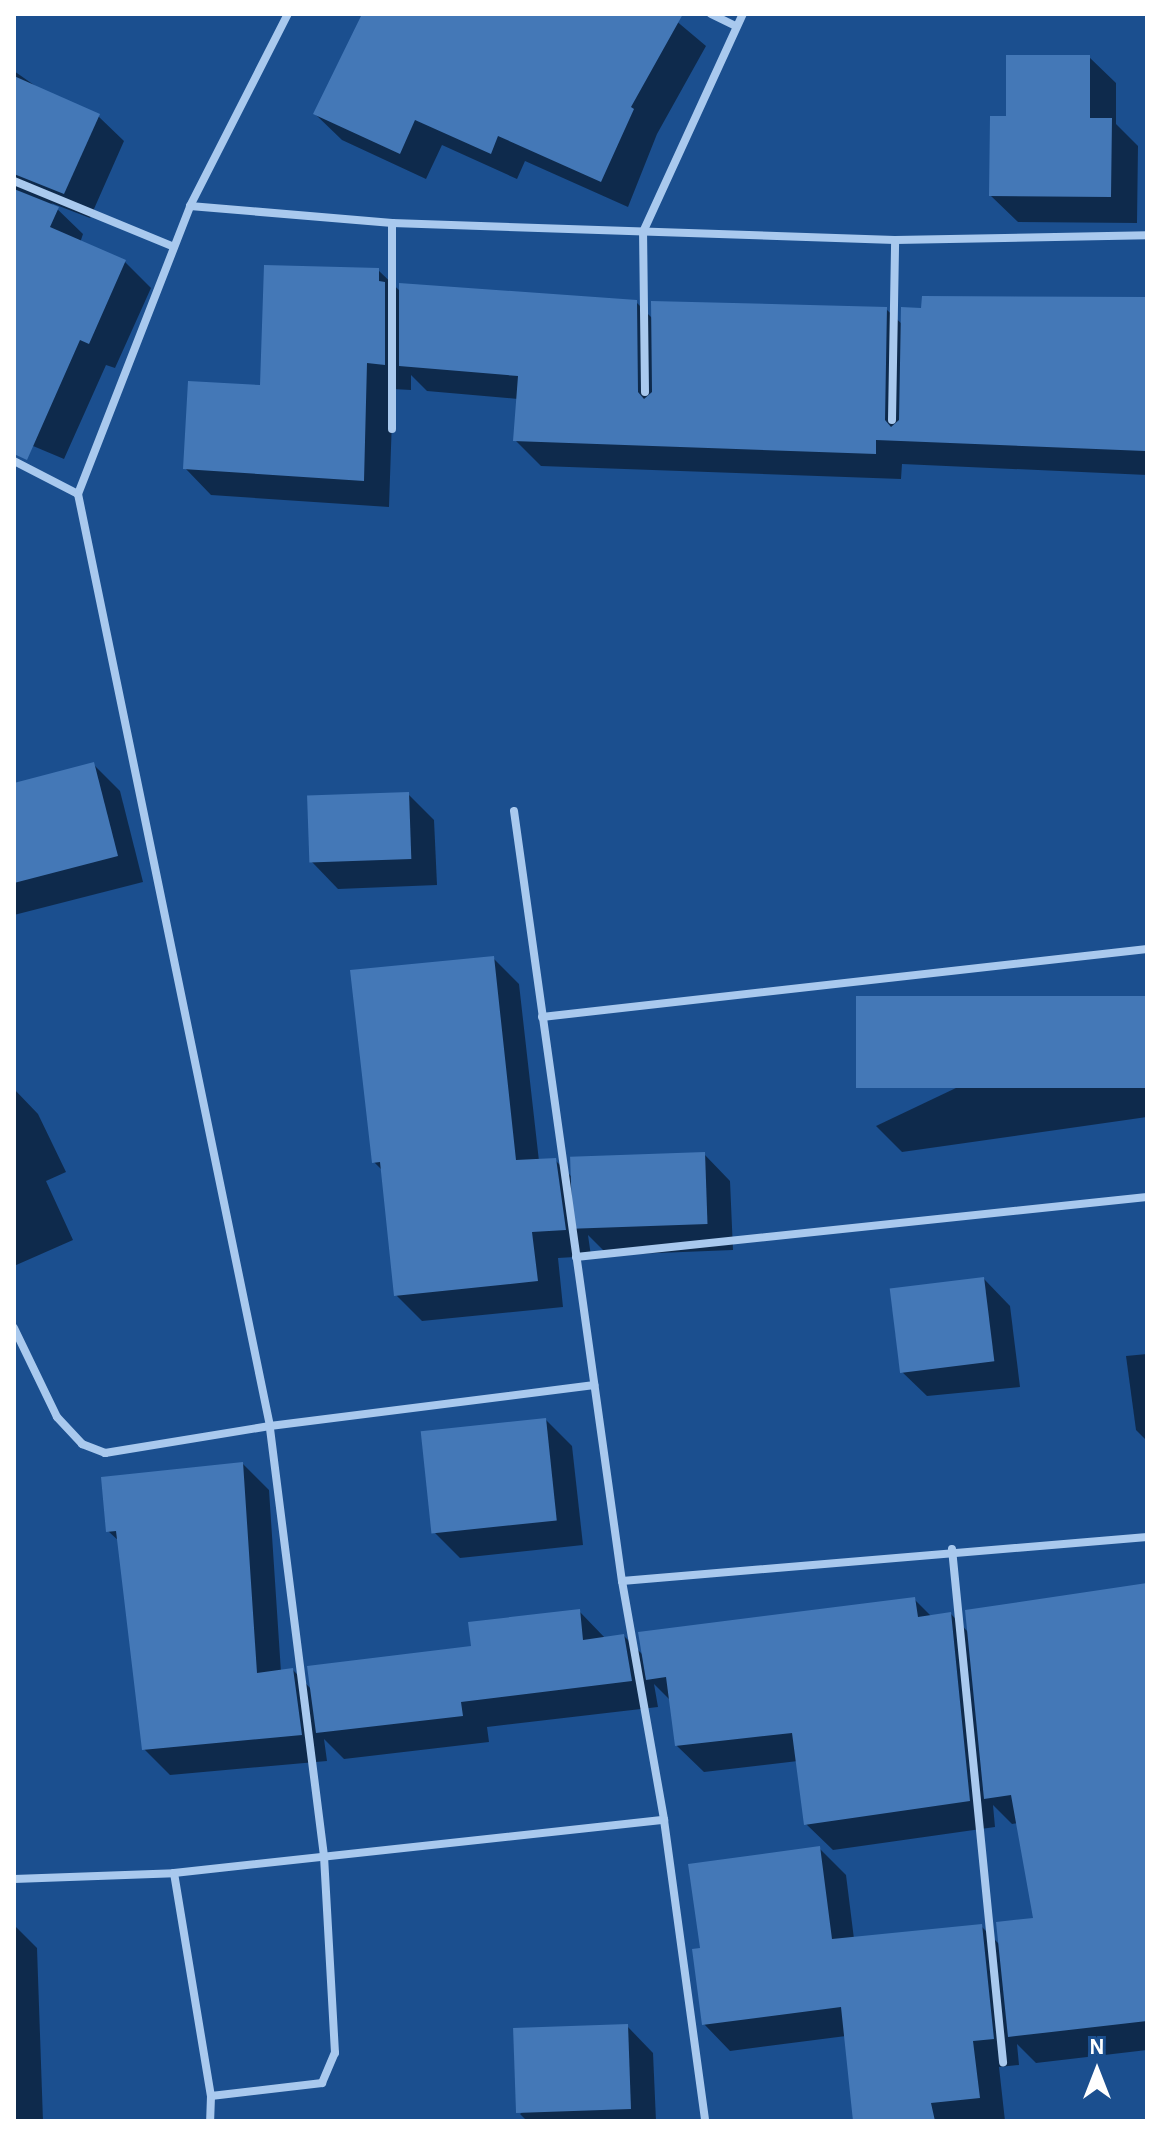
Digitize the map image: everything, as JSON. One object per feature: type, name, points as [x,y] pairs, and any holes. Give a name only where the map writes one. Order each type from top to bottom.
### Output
[{"type":"street","points":[[211,2096],[322,2083],[335,2053],[324,1856],[270,1426],[78,494],[190,206],[288,14]]},
{"type":"street","points":[[711,14],[736,26]]},
{"type":"street","points":[[645,392],[643,232],[743,14]]},
{"type":"street","points":[[14,181],[174,247]]},
{"type":"street","points":[[190,206],[392,223],[895,240],[1147,235]]},
{"type":"street","points":[[392,223],[392,429]]},
{"type":"street","points":[[892,420],[895,240]]},
{"type":"street","points":[[14,461],[78,494]]},
{"type":"street","points":[[514,811],[622,1581],[664,1820],[705,2121]]},
{"type":"street","points":[[542,1017],[1147,949]]},
{"type":"street","points":[[576,1257],[1147,1197]]},
{"type":"street","points":[[14,1328],[57,1417],[82,1444],[105,1453],[270,1426],[594,1385]]},
{"type":"street","points":[[622,1581],[952,1549],[1147,1537]]},
{"type":"street","points":[[952,1549],[1003,2062]]},
{"type":"street","points":[[14,1879],[174,1873],[664,1820]]},
{"type":"street","points":[[174,1873],[211,2096],[210,2121]]},
{"type":"building","points":[[362,14],[683,14],[631,107],[634,109],[601,182],[498,136],[491,154],[415,120],[400,154],[313,114]]},
{"type":"building","points":[[1006,55],[1090,55],[1090,118],[1112,118],[1111,197],[989,196],[990,116],[1006,116]]},
{"type":"building","points":[[14,76],[100,114],[64,194],[14,174]]},
{"type":"building","points":[[14,189],[59,207],[50,227],[126,260],[89,344],[80,340],[27,460],[14,454]]},
{"type":"building","points":[[264,265],[379,268],[379,281],[385,282],[385,365],[367,363],[364,481],[183,469],[188,381],[260,385]]},
{"type":"building","points":[[399,283],[637,300],[638,392],[644,399],[652,392],[651,301],[887,307],[885,420],[891,427],[899,420],[901,307],[921,308],[922,296],[1147,297],[1145,451],[876,440],[876,454],[513,441],[518,376],[399,366]]},
{"type":"building","points":[[94,762],[118,856],[14,883],[14,783]]},
{"type":"building","points":[[409,792],[411,859],[309,863],[307,796]]},
{"type":"building","points":[[494,956],[516,1160],[556,1158],[566,1230],[532,1232],[538,1281],[394,1296],[380,1162],[372,1163],[350,970]]},
{"type":"building","points":[[856,996],[1147,996],[1147,1088],[856,1088]]},
{"type":"building","points":[[705,1152],[708,1224],[573,1229],[570,1157]]},
{"type":"building","points":[[984,1277],[994,1361],[900,1373],[890,1289]]},
{"type":"building","points":[[546,1418],[557,1520],[431,1534],[421,1431]]},
{"type":"building","points":[[243,1462],[257,1673],[293,1668],[302,1735],[142,1750],[116,1531],[106,1532],[101,1477]]},
{"type":"building","points":[[1147,1583],[1147,2021],[1008,2037],[996,1922],[1033,1918],[1011,1795],[984,1799],[965,1610]]},
{"type":"building","points":[[915,1597],[918,1617],[951,1612],[970,1801],[804,1825],[792,1733],[675,1746],[666,1677],[646,1680],[638,1632]]},
{"type":"building","points":[[580,1609],[583,1640],[624,1634],[632,1681],[461,1702],[463,1716],[316,1733],[307,1666],[471,1646],[468,1622]]},
{"type":"building","points":[[820,1846],[832,1939],[982,1924],[994,2039],[973,2041],[980,2098],[931,2103],[935,2121],[853,2121],[841,2007],[702,2025],[692,1949],[700,1948],[688,1864]]},
{"type":"building","points":[[628,2024],[631,2109],[516,2113],[513,2028]]}]
